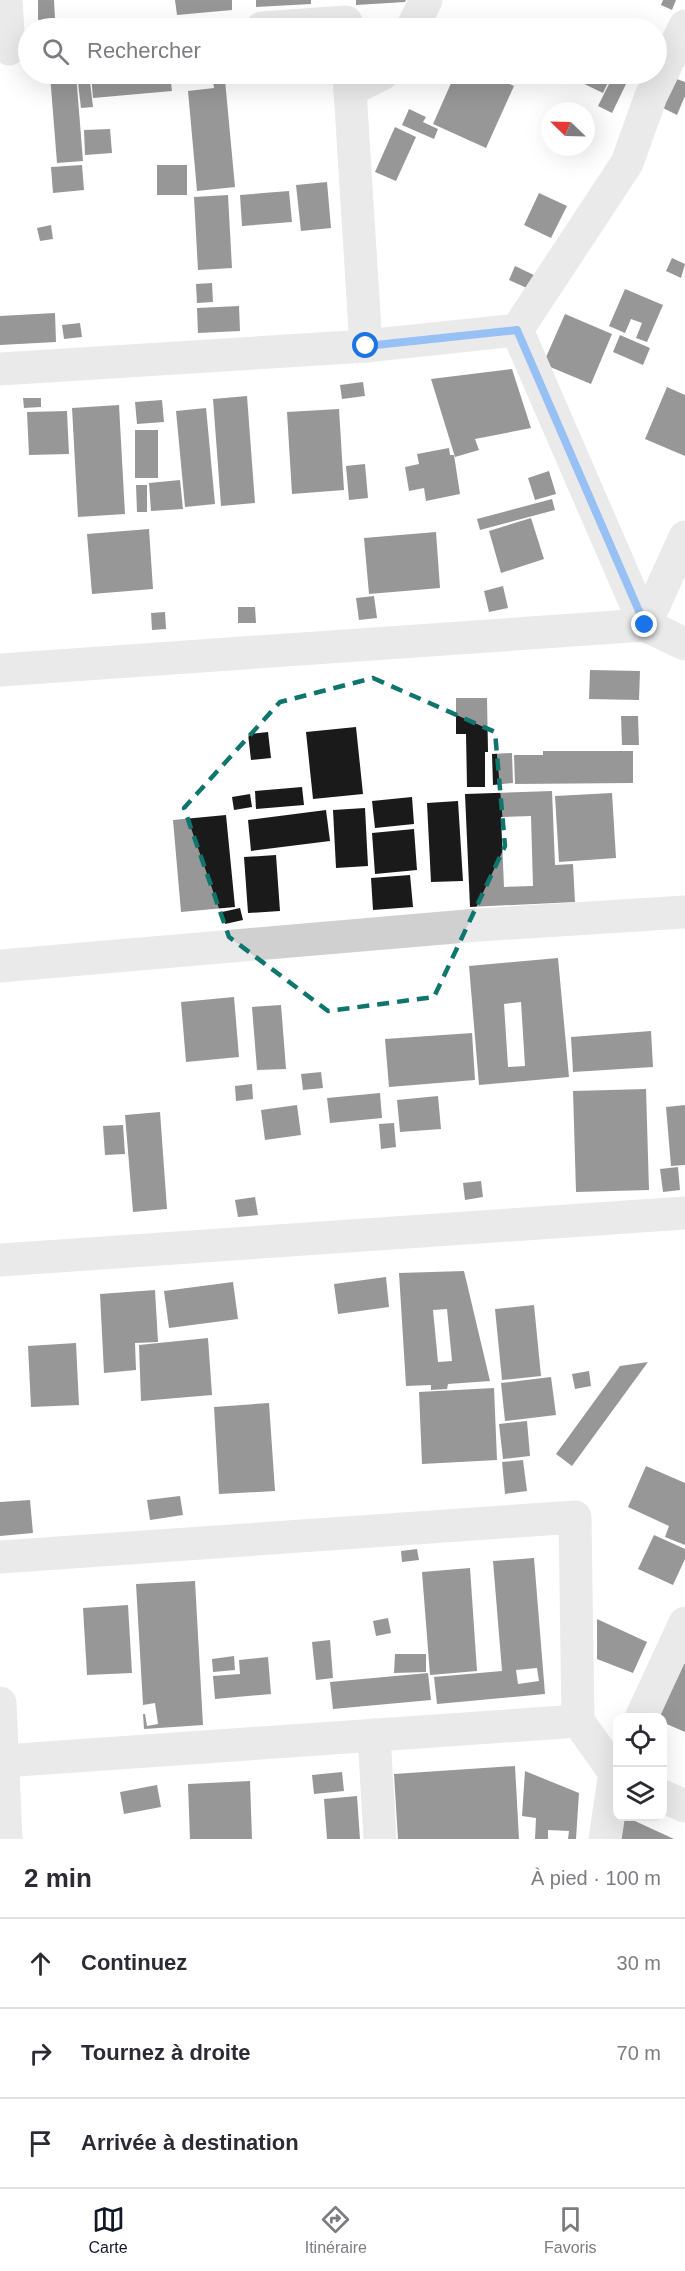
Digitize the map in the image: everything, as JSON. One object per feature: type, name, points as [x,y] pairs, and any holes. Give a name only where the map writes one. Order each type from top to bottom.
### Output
[{"type":"street","points":[[6,0],[13,49]]},
{"type":"street","points":[[417,18],[426,0]]},
{"type":"street","points":[[667,63],[685,26]]},
{"type":"street","points":[[349,84],[366,346]]},
{"type":"street","points":[[517,330],[627,163],[657,84]]},
{"type":"street","points":[[0,369],[366,346],[517,330]]},
{"type":"street","points":[[517,330],[645,625]]},
{"type":"street","points":[[645,625],[685,537]]},
{"type":"street","points":[[0,670],[645,625],[685,644]]},
{"type":"street","points":[[0,966],[467,926],[685,912]]},
{"type":"street","points":[[0,1260],[685,1213]]},
{"type":"street","points":[[0,1557],[575,1517],[578,1721],[614,1767]]},
{"type":"street","points":[[643,1713],[685,1623]]},
{"type":"street","points":[[0,1703],[6,1839]]},
{"type":"street","points":[[3,1761],[578,1721]]},
{"type":"street","points":[[374,1735],[380,1839]]},
{"type":"street","points":[[605,1839],[613,1794]]},
{"type":"street","points":[[667,1798],[685,1806]]},
{"type":"highlighted area","points":[[373,678],[495,732],[505,846],[434,997],[328,1011],[229,937],[184,808],[280,702]]},
{"type":"building","points":[[38,0],[54,0],[55,18],[38,18]]},
{"type":"building","points":[[175,0],[232,0],[232,10],[177,15]]},
{"type":"building","points":[[256,0],[311,0],[311,4],[256,7]]},
{"type":"building","points":[[356,0],[406,0],[405,2],[356,5]]},
{"type":"building","points":[[663,0],[676,0],[672,10],[661,5]]},
{"type":"building","points":[[674,78],[685,82],[685,96],[677,115],[661,107]]},
{"type":"building","points":[[51,84],[77,84],[83,161],[57,163]]},
{"type":"building","points":[[78,84],[90,84],[93,107],[81,108]]},
{"type":"building","points":[[92,84],[171,84],[172,91],[93,98]]},
{"type":"building","points":[[213,84],[225,84],[235,187],[197,191],[188,91],[214,88]]},
{"type":"building","points":[[451,84],[510,84],[514,86],[486,148],[433,124]]},
{"type":"building","points":[[584,84],[607,84],[603,93]]},
{"type":"building","points":[[609,84],[626,84],[612,113],[598,106]]},
{"type":"building","points":[[409,109],[426,117],[423,122],[438,129],[434,139],[402,125]]},
{"type":"building","points":[[395,127],[416,137],[396,181],[375,172]]},
{"type":"building","points":[[110,129],[112,153],[85,155],[84,130]]},
{"type":"building","points":[[82,165],[84,190],[53,193],[51,167]]},
{"type":"building","points":[[157,165],[187,165],[187,195],[157,195]]},
{"type":"building","points":[[327,182],[331,228],[301,231],[296,185]]},
{"type":"building","points":[[289,191],[292,222],[242,226],[240,195]]},
{"type":"building","points":[[539,193],[567,206],[551,238],[524,225]]},
{"type":"building","points":[[228,195],[232,268],[198,270],[194,197]]},
{"type":"building","points":[[51,225],[53,239],[40,241],[37,228]]},
{"type":"building","points":[[672,258],[685,264],[681,278],[666,271]]},
{"type":"building","points":[[515,266],[536,276],[529,289],[509,280]]},
{"type":"building","points":[[212,283],[213,302],[197,303],[196,284]]},
{"type":"building","points":[[625,289],[663,305],[647,342],[636,338],[642,323],[631,319],[625,333],[609,326]]},
{"type":"building","points":[[239,306],[240,331],[198,333],[197,308]]},
{"type":"building","points":[[55,313],[56,342],[0,345],[0,316]]},
{"type":"building","points":[[565,314],[612,334],[591,384],[543,364]]},
{"type":"building","points":[[80,323],[82,337],[64,339],[62,325]]},
{"type":"building","points":[[620,335],[650,348],[643,365],[613,352]]},
{"type":"building","points":[[512,369],[531,428],[475,439],[479,450],[455,457],[431,379]]},
{"type":"building","points":[[363,382],[365,396],[342,399],[340,385]]},
{"type":"building","points":[[667,387],[685,395],[685,456],[645,439]]},
{"type":"building","points":[[247,396],[255,503],[221,506],[213,399]]},
{"type":"building","points":[[23,398],[41,398],[41,407],[24,408]]},
{"type":"building","points":[[162,400],[164,422],[137,424],[135,402]]},
{"type":"building","points":[[119,405],[125,514],[78,517],[72,408]]},
{"type":"building","points":[[206,408],[215,504],[185,507],[176,411]]},
{"type":"building","points":[[339,409],[344,490],[292,494],[287,412]]},
{"type":"building","points":[[67,411],[69,454],[29,455],[27,412]]},
{"type":"building","points":[[135,430],[158,430],[158,478],[135,478]]},
{"type":"building","points":[[449,448],[450,455],[454,455],[460,494],[426,501],[424,488],[409,491],[405,467],[419,464],[417,454]]},
{"type":"building","points":[[365,464],[368,498],[349,500],[346,466]]},
{"type":"building","points":[[549,471],[556,494],[535,500],[528,478]]},
{"type":"building","points":[[180,480],[183,509],[151,511],[149,483]]},
{"type":"building","points":[[136,485],[147,485],[147,512],[137,512]]},
{"type":"building","points":[[552,499],[555,510],[480,530],[477,519]]},
{"type":"building","points":[[531,518],[544,559],[501,573],[489,531]]},
{"type":"building","points":[[149,529],[153,589],[92,594],[87,534]]},
{"type":"building","points":[[436,532],[440,588],[369,594],[364,538]]},
{"type":"building","points":[[503,586],[508,608],[489,612],[484,591]]},
{"type":"building","points":[[374,596],[377,618],[359,620],[356,598]]},
{"type":"building","points":[[238,607],[255,607],[256,623],[238,623]]},
{"type":"building","points":[[165,612],[166,629],[152,630],[151,613]]},
{"type":"building","points":[[590,670],[640,671],[639,700],[589,699]]},
{"type":"building","points":[[456,698],[487,698],[488,752],[485,752],[485,787],[467,787],[466,734],[456,734]]},
{"type":"building","points":[[621,716],[638,716],[639,745],[622,745]]},
{"type":"building","points":[[356,727],[363,794],[313,799],[306,732]]},
{"type":"building","points":[[268,732],[271,758],[251,760],[248,734]]},
{"type":"building","points":[[543,751],[633,751],[633,783],[515,784],[514,755],[543,755]]},
{"type":"building","points":[[512,753],[513,783],[493,785],[492,754]]},
{"type":"building","points":[[302,787],[304,805],[256,809],[255,791]]},
{"type":"building","points":[[552,791],[555,865],[573,864],[575,902],[470,907],[465,794]],"holes":[[[531,816],[533,886],[504,887],[501,817]]]},
{"type":"building","points":[[612,793],[616,858],[559,862],[555,796]]},
{"type":"building","points":[[250,794],[252,807],[234,810],[232,797]]},
{"type":"building","points":[[412,797],[414,824],[375,828],[372,801]]},
{"type":"building","points":[[458,801],[463,881],[431,882],[427,803]]},
{"type":"building","points":[[365,808],[368,866],[336,868],[333,810]]},
{"type":"building","points":[[326,810],[330,841],[251,851],[248,820]]},
{"type":"building","points":[[226,815],[235,907],[181,912],[173,820]]},
{"type":"building","points":[[414,829],[417,870],[375,874],[372,833]]},
{"type":"building","points":[[276,855],[280,911],[248,913],[244,857]]},
{"type":"building","points":[[410,875],[413,907],[373,910],[371,878]]},
{"type":"building","points":[[240,908],[243,920],[225,924],[222,912]]},
{"type":"building","points":[[558,958],[569,1077],[479,1085],[469,966]],"holes":[[[521,1002],[525,1066],[508,1067],[504,1004]]]},
{"type":"building","points":[[234,997],[239,1057],[186,1062],[181,1002]]},
{"type":"building","points":[[281,1005],[286,1069],[257,1070],[252,1007]]},
{"type":"building","points":[[651,1031],[653,1067],[573,1072],[571,1037]]},
{"type":"building","points":[[472,1033],[475,1080],[389,1087],[385,1039]]},
{"type":"building","points":[[321,1072],[323,1088],[303,1090],[301,1074]]},
{"type":"building","points":[[252,1084],[253,1099],[236,1101],[235,1086]]},
{"type":"building","points":[[646,1089],[649,1190],[576,1192],[573,1091]]},
{"type":"building","points":[[380,1093],[382,1118],[330,1123],[327,1098]]},
{"type":"building","points":[[438,1096],[441,1129],[400,1132],[397,1100]]},
{"type":"building","points":[[297,1105],[301,1135],[265,1140],[261,1110]]},
{"type":"building","points":[[685,1105],[685,1165],[671,1166],[666,1107]]},
{"type":"building","points":[[160,1112],[167,1209],[133,1212],[125,1115]]},
{"type":"building","points":[[394,1123],[396,1147],[381,1149],[379,1124]]},
{"type":"building","points":[[123,1125],[125,1154],[105,1155],[103,1126]]},
{"type":"building","points":[[678,1167],[680,1190],[663,1192],[660,1169]]},
{"type":"building","points":[[481,1181],[483,1197],[465,1200],[463,1183]]},
{"type":"building","points":[[255,1197],[258,1215],[238,1217],[235,1200]]},
{"type":"building","points":[[464,1271],[490,1381],[448,1384],[447,1389],[431,1390],[431,1385],[406,1386],[399,1273]],"holes":[[[447,1309],[452,1361],[438,1362],[433,1310]]]},
{"type":"building","points":[[386,1277],[389,1307],[338,1314],[334,1284]]},
{"type":"building","points":[[233,1282],[238,1319],[169,1328],[164,1291]]},
{"type":"building","points":[[155,1290],[158,1342],[135,1343],[136,1370],[104,1373],[100,1294]]},
{"type":"building","points":[[534,1305],[541,1376],[502,1380],[495,1309]]},
{"type":"building","points":[[208,1338],[212,1395],[141,1401],[139,1345]]},
{"type":"building","points":[[76,1343],[79,1405],[31,1407],[28,1346]]},
{"type":"building","points":[[648,1362],[572,1466],[556,1454],[620,1366]]},
{"type":"building","points":[[589,1371],[591,1386],[575,1389],[572,1374]]},
{"type":"building","points":[[551,1377],[556,1415],[505,1421],[501,1383]]},
{"type":"building","points":[[494,1388],[497,1460],[422,1464],[419,1392]]},
{"type":"building","points":[[269,1403],[275,1491],[219,1494],[214,1407]]},
{"type":"building","points":[[527,1421],[530,1456],[503,1459],[499,1424]]},
{"type":"building","points":[[523,1460],[527,1491],[505,1494],[502,1462]]},
{"type":"building","points":[[646,1466],[685,1483],[685,1545],[665,1537],[669,1526],[628,1507]]},
{"type":"building","points":[[180,1496],[183,1515],[150,1520],[147,1500]]},
{"type":"building","points":[[30,1500],[33,1533],[0,1536],[0,1502]]},
{"type":"building","points":[[654,1535],[685,1549],[685,1559],[673,1585],[638,1569]]},
{"type":"building","points":[[417,1549],[419,1560],[402,1562],[401,1551]]},
{"type":"building","points":[[534,1558],[545,1694],[437,1704],[434,1677],[502,1671],[493,1561]],"holes":[[[537,1668],[539,1681],[518,1684],[516,1670]]]},
{"type":"building","points":[[470,1568],[477,1671],[430,1675],[422,1572]]},
{"type":"building","points":[[195,1581],[203,1725],[144,1729],[143,1714],[145,1714],[147,1726],[158,1724],[155,1703],[143,1705],[136,1584]]},
{"type":"building","points":[[128,1605],[132,1673],[87,1675],[83,1608]]},
{"type":"building","points":[[388,1618],[391,1633],[376,1636],[373,1621]]},
{"type":"building","points":[[597,1619],[647,1642],[633,1673],[597,1659]]},
{"type":"building","points":[[330,1640],[333,1678],[316,1680],[312,1642]]},
{"type":"building","points":[[395,1654],[426,1654],[426,1672],[394,1673]]},
{"type":"building","points":[[234,1656],[235,1670],[213,1672],[212,1659]]},
{"type":"building","points":[[268,1657],[271,1694],[215,1699],[213,1676],[240,1674],[239,1660]]},
{"type":"building","points":[[683,1663],[685,1664],[685,1732],[667,1724],[667,1713],[661,1713]]},
{"type":"building","points":[[428,1673],[431,1700],[333,1709],[330,1682]]},
{"type":"building","points":[[515,1766],[519,1839],[398,1839],[394,1774]]},
{"type":"building","points":[[525,1771],[579,1793],[576,1839],[568,1839],[569,1831],[548,1830],[548,1839],[535,1839],[536,1818],[522,1816]]},
{"type":"building","points":[[342,1772],[344,1791],[314,1794],[312,1775]]},
{"type":"building","points":[[250,1781],[252,1839],[190,1839],[188,1784]]},
{"type":"building","points":[[157,1785],[161,1807],[124,1814],[120,1792]]},
{"type":"building","points":[[357,1796],[360,1839],[327,1839],[324,1799]]},
{"type":"building","points":[[621,1821],[635,1821],[674,1839],[610,1839]]},
{"type":"route","points":[[366,346],[517,330],[645,625]]}]
